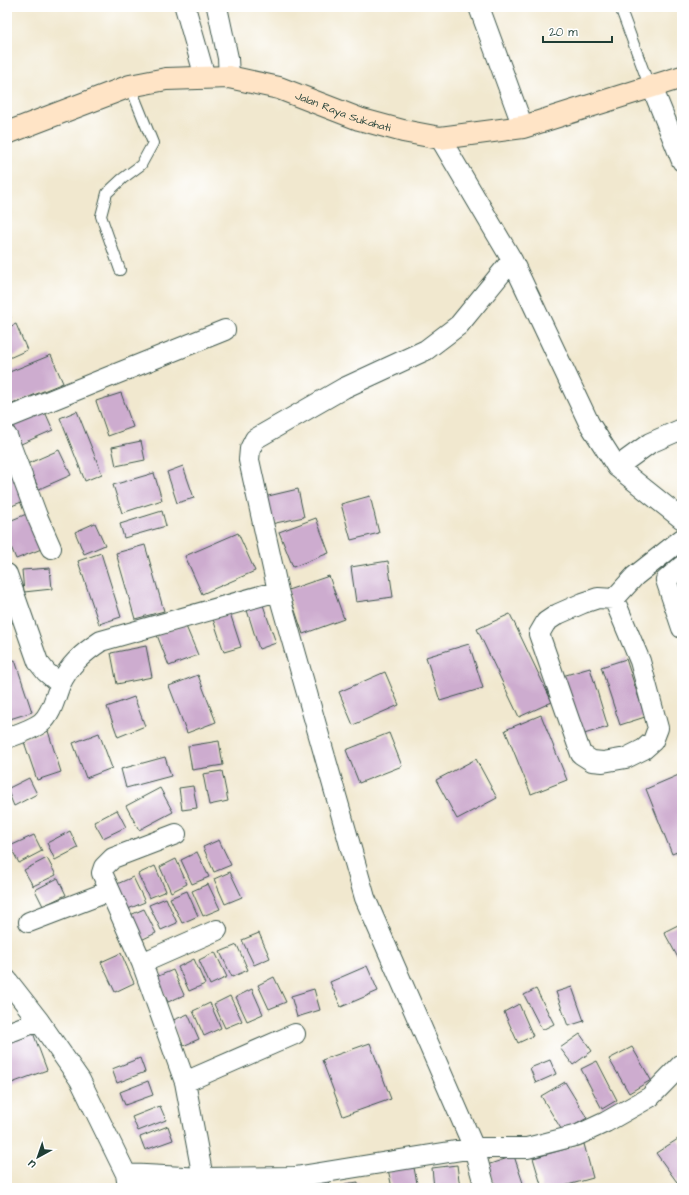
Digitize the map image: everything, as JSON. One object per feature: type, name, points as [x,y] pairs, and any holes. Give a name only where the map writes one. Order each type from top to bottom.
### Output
[{"type":"main road","name":"Jalan Raya Sukahati","points":[[7,133],[130,86],[166,79],[229,77],[279,88],[359,119],[403,131],[440,138],[523,127],[682,77]]},
{"type":"street","points":[[185,7],[205,77]]},
{"type":"street","points":[[217,7],[228,58],[229,77]]},
{"type":"street","points":[[479,7],[523,127]]},
{"type":"street","points":[[651,88],[682,161]]},
{"type":"street","points":[[440,138],[512,260],[589,423],[617,467],[682,519]]},
{"type":"street","points":[[485,1188],[474,1148],[365,898],[278,591],[249,460],[250,449],[255,439],[344,388],[426,350],[459,325],[512,260]]},
{"type":"street","points":[[7,418],[225,330]]},
{"type":"street","points":[[617,467],[650,443],[682,428]]},
{"type":"street","points":[[7,436],[37,516],[51,548]]},
{"type":"street","points":[[614,599],[635,576],[682,538]]},
{"type":"street","points":[[682,566],[666,580],[682,628]]},
{"type":"street","points":[[8,574],[36,658],[46,672],[60,684]]},
{"type":"street","points":[[7,738],[41,723],[50,711],[60,684],[71,665],[84,652],[101,641],[278,591]]},
{"type":"street","points":[[598,598],[614,599],[640,662],[658,728],[653,740],[644,749],[626,758],[603,762],[592,760],[581,754],[540,634],[546,622],[558,614],[598,598]]},
{"type":"street","points":[[176,834],[113,858],[102,871],[142,963],[185,1082],[203,1178]]},
{"type":"street","points":[[29,922],[110,891]]},
{"type":"street","points":[[142,963],[217,930]]},
{"type":"street","points":[[7,980],[39,1021],[80,1080],[127,1181],[294,1176],[474,1148],[527,1148],[578,1135],[606,1122],[650,1096],[682,1064]]},
{"type":"street","points":[[7,1033],[39,1021]]},
{"type":"street","points":[[185,1082],[294,1034]]},
{"type":"lane","points":[[620,7],[651,88]]},
{"type":"lane","points":[[120,270],[101,216],[107,193],[122,179],[141,165],[153,143],[130,86]]},
{"type":"building","points":[[7,310],[11,318],[7,320]]},
{"type":"building","points":[[16,324],[27,350],[7,359],[7,328]]},
{"type":"building","points":[[51,355],[63,383],[12,404],[7,392],[7,373]]},
{"type":"building","points":[[121,393],[133,427],[108,436],[96,401]]},
{"type":"building","points":[[42,405],[53,430],[21,444],[10,419]]},
{"type":"building","points":[[77,411],[102,474],[85,481],[60,418]]},
{"type":"building","points":[[141,441],[145,460],[116,466],[112,447]]},
{"type":"building","points":[[59,450],[71,475],[39,489],[27,464]]},
{"type":"building","points":[[11,465],[26,500],[7,508],[7,467]]},
{"type":"building","points":[[183,466],[194,498],[177,503],[167,472]]},
{"type":"building","points":[[154,473],[162,500],[122,513],[113,485]]},
{"type":"building","points":[[298,489],[304,517],[271,524],[264,497]]},
{"type":"building","points":[[370,496],[379,533],[351,540],[341,504]]},
{"type":"building","points":[[162,511],[166,526],[124,538],[120,524]]},
{"type":"building","points":[[29,513],[44,548],[16,559],[7,537],[7,522]]},
{"type":"building","points":[[316,518],[329,553],[293,567],[279,532]]},
{"type":"building","points":[[95,523],[105,545],[84,554],[75,532]]},
{"type":"building","points":[[238,533],[255,571],[202,594],[185,556]]},
{"type":"building","points":[[145,545],[164,611],[135,619],[116,553]]},
{"type":"building","points":[[101,553],[121,617],[99,624],[78,561]]},
{"type":"building","points":[[388,561],[393,597],[356,602],[351,567]]},
{"type":"building","points":[[50,568],[52,589],[24,592],[22,570]]},
{"type":"building","points":[[329,576],[344,619],[303,634],[288,590]]},
{"type":"building","points":[[7,591],[19,620],[7,625]]},
{"type":"building","points":[[262,602],[276,643],[259,649],[246,607]]},
{"type":"building","points":[[230,613],[241,647],[224,652],[213,619]]},
{"type":"building","points":[[510,614],[552,702],[519,717],[477,629]]},
{"type":"building","points":[[185,624],[198,655],[169,666],[157,635]]},
{"type":"building","points":[[469,644],[483,688],[440,701],[426,657]]},
{"type":"building","points":[[146,646],[152,677],[117,684],[111,653]]},
{"type":"building","points":[[626,659],[645,717],[620,725],[601,667]]},
{"type":"building","points":[[15,660],[32,712],[7,720],[7,662]]},
{"type":"building","points":[[590,668],[608,727],[577,736],[559,677]]},
{"type":"building","points":[[385,672],[399,705],[353,725],[339,692]]},
{"type":"building","points":[[198,675],[216,722],[187,733],[169,686]]},
{"type":"building","points":[[134,697],[145,726],[118,737],[107,707]]},
{"type":"building","points":[[541,715],[567,780],[531,794],[505,730]]},
{"type":"building","points":[[48,731],[61,772],[37,780],[23,739]]},
{"type":"building","points":[[99,733],[112,768],[86,778],[73,743]]},
{"type":"building","points":[[389,733],[402,766],[359,783],[346,750]]},
{"type":"building","points":[[219,741],[223,765],[192,770],[188,746]]},
{"type":"building","points":[[165,757],[171,776],[126,788],[121,769]]},
{"type":"building","points":[[476,759],[497,798],[457,819],[436,780]]},
{"type":"building","points":[[222,771],[228,801],[209,805],[203,774]]},
{"type":"building","points":[[681,774],[682,850],[672,854],[646,789]]},
{"type":"building","points":[[29,778],[37,794],[14,806],[7,789]]},
{"type":"building","points":[[193,786],[197,808],[182,810],[179,788]]},
{"type":"building","points":[[160,788],[173,812],[139,830],[126,806]]},
{"type":"building","points":[[117,810],[126,827],[103,838],[94,822]]},
{"type":"building","points":[[70,831],[78,848],[55,860],[47,843]]},
{"type":"building","points":[[34,835],[42,851],[19,863],[10,846]]},
{"type":"building","points":[[219,840],[231,865],[214,872],[203,847]]},
{"type":"building","points":[[197,852],[209,877],[192,884],[181,860]]},
{"type":"building","points":[[47,858],[56,875],[33,886],[24,870]]},
{"type":"building","points":[[176,859],[187,884],[171,892],[160,867]]},
{"type":"building","points":[[155,866],[166,891],[149,898],[138,874]]},
{"type":"building","points":[[230,872],[242,897],[225,904],[214,879]]},
{"type":"building","points":[[133,877],[145,902],[128,909],[117,884]]},
{"type":"building","points":[[58,878],[66,895],[43,906],[35,890]]},
{"type":"building","points":[[208,884],[220,909],[203,916],[192,891]]},
{"type":"building","points":[[187,891],[198,916],[182,923],[170,898]]},
{"type":"building","points":[[166,898],[177,923],[161,930],[149,905]]},
{"type":"building","points":[[144,909],[156,933],[139,941],[128,916]]},
{"type":"building","points":[[682,923],[682,965],[664,932]]},
{"type":"building","points":[[259,933],[270,958],[254,965],[242,940]]},
{"type":"building","points":[[237,945],[248,970],[232,977],[220,952]]},
{"type":"building","points":[[215,952],[227,977],[210,985],[199,960]]},
{"type":"building","points":[[121,953],[134,983],[115,992],[101,962]]},
{"type":"building","points":[[194,959],[205,984],[189,991],[178,967]]},
{"type":"building","points":[[367,966],[378,991],[341,1007],[330,982]]},
{"type":"building","points":[[173,970],[184,995],[168,1002],[156,977]]},
{"type":"building","points":[[274,977],[286,1002],[269,1009],[258,985]]},
{"type":"building","points":[[572,987],[584,1021],[568,1026],[556,992]]},
{"type":"building","points":[[252,989],[263,1014],[247,1021],[236,997]]},
{"type":"building","points":[[314,989],[320,1010],[297,1017],[291,996]]},
{"type":"building","points":[[536,989],[554,1024],[542,1030],[524,995]]},
{"type":"building","points":[[230,996],[242,1021],[225,1028],[214,1004]]},
{"type":"building","points":[[210,1003],[221,1028],[204,1036],[193,1011]]},
{"type":"building","points":[[519,1004],[533,1036],[518,1043],[504,1012]]},
{"type":"building","points":[[188,1014],[199,1039],[183,1046],[171,1021]]},
{"type":"building","points":[[32,1030],[47,1070],[9,1084],[7,1077],[7,1038]]},
{"type":"building","points":[[580,1034],[592,1051],[573,1065],[560,1048]]},
{"type":"building","points":[[370,1043],[391,1099],[343,1116],[322,1060]]},
{"type":"building","points":[[632,1047],[651,1080],[629,1093],[609,1059]]},
{"type":"building","points":[[140,1058],[145,1072],[117,1083],[112,1069]]},
{"type":"building","points":[[550,1060],[556,1074],[536,1083],[530,1068]]},
{"type":"building","points":[[597,1061],[617,1100],[602,1109],[581,1069]]},
{"type":"building","points":[[148,1081],[153,1095],[125,1105],[120,1092]]},
{"type":"building","points":[[565,1082],[587,1118],[563,1132],[541,1096]]},
{"type":"building","points":[[160,1106],[166,1120],[138,1131],[132,1117]]},
{"type":"building","points":[[168,1126],[173,1140],[145,1150],[140,1137]]},
{"type":"building","points":[[678,1139],[682,1145],[682,1183],[679,1185],[656,1153]]},
{"type":"building","points":[[584,1144],[593,1178],[557,1188],[542,1188],[533,1158]]},
{"type":"building","points":[[514,1156],[524,1186],[518,1188],[495,1188],[487,1165]]},
{"type":"building","points":[[413,1163],[418,1188],[392,1188],[388,1169]]},
{"type":"building","points":[[457,1165],[460,1188],[434,1188],[432,1168]]},
{"type":"building","points":[[328,1175],[329,1188],[315,1188],[314,1176]]},
{"type":"building","points":[[159,1181],[160,1188],[134,1188],[134,1186]]},
{"type":"building","points":[[298,1182],[298,1188],[276,1188],[276,1184]]},
{"type":"building","points":[[358,1182],[358,1188],[345,1188],[345,1184]]}]
